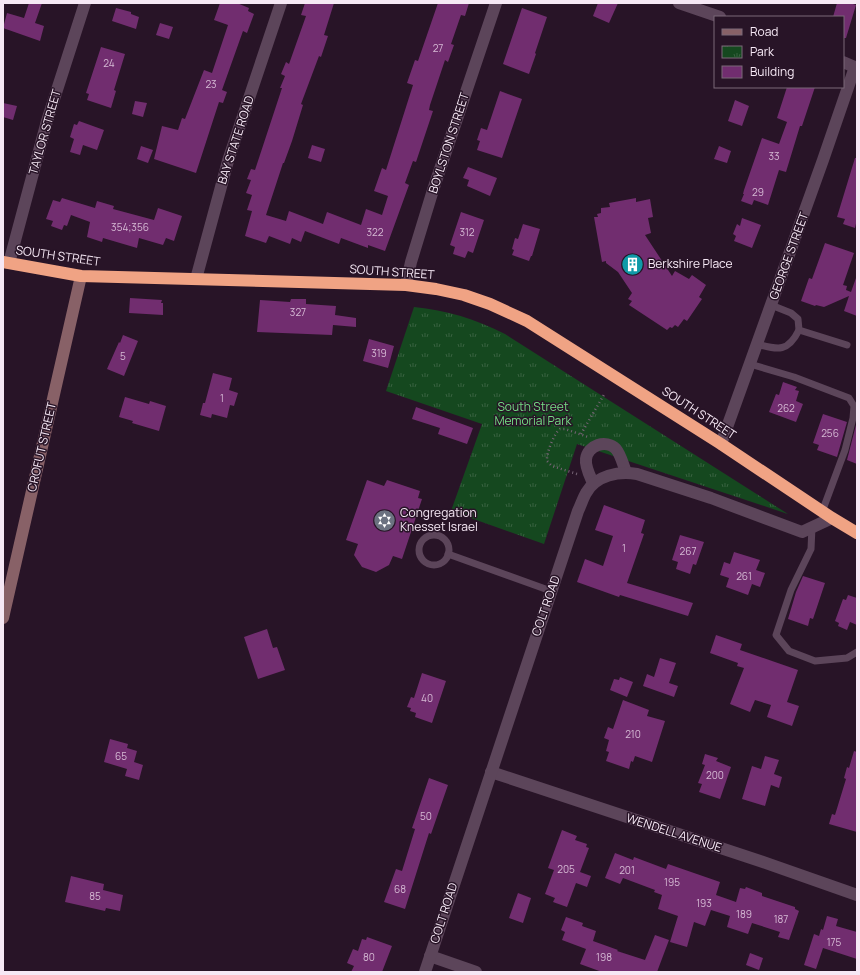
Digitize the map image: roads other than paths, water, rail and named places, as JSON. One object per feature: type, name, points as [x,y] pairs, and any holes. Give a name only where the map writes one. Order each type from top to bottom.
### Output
[{"type":"highway","name":"SOUTH STREET","points":[[6,262],[81,276],[406,285],[464,295],[490,304],[527,321],[722,444],[827,515],[857,533]]},
{"type":"street","name":"TAYLOR STREET","points":[[6,262],[47,121],[85,3]]},
{"type":"street","name":"BAY STATE ROAD","points":[[196,279],[228,161],[281,3]]},
{"type":"street","name":"BOYLSTON STREET","points":[[406,285],[411,262],[433,190],[496,3]]},
{"type":"street","points":[[679,3],[717,16]]},
{"type":"street","points":[[844,62],[856,67]]},
{"type":"street","name":"GEORGE STREET","points":[[722,444],[856,67]]},
{"type":"street","name":"CROFUT STREET","points":[[3,618],[81,276]]},
{"type":"street","points":[[626,472],[619,453],[609,445],[598,445],[590,451],[586,458],[591,479],[626,472],[637,474],[802,532],[812,528],[827,515]]},
{"type":"street","name":"COLT ROAD","points":[[425,972],[490,772],[578,511],[591,479]]},
{"type":"street","name":"WENDELL AVENUE","points":[[490,772],[760,861],[857,895]]},
{"type":"street","points":[[430,956],[476,972]]},
{"type":"lane","points":[[757,344],[775,349],[785,348],[794,340],[799,330],[798,319],[791,313],[771,304]]},
{"type":"lane","points":[[799,330],[846,345]]},
{"type":"lane","points":[[750,364],[794,377],[849,398],[854,406],[853,418],[827,515]]},
{"type":"lane","points":[[812,528],[811,549],[791,590],[776,635],[789,651],[815,662],[847,658],[857,652]]},
{"type":"lane","points":[[430,535],[438,535],[445,539],[448,544],[448,554],[442,563],[437,565],[429,564],[420,558],[418,553],[419,545],[425,537],[430,535]]},
{"type":"lane","points":[[448,554],[551,591]]},
{"type":"place","name":"Berkshire Place","points":[[632,264]]},
{"type":"place","name":"Congregation Knesset Israel","points":[[384,520]]},
{"type":"park label","name":"South Street Memorial Park","points":[[533,414]]}]
